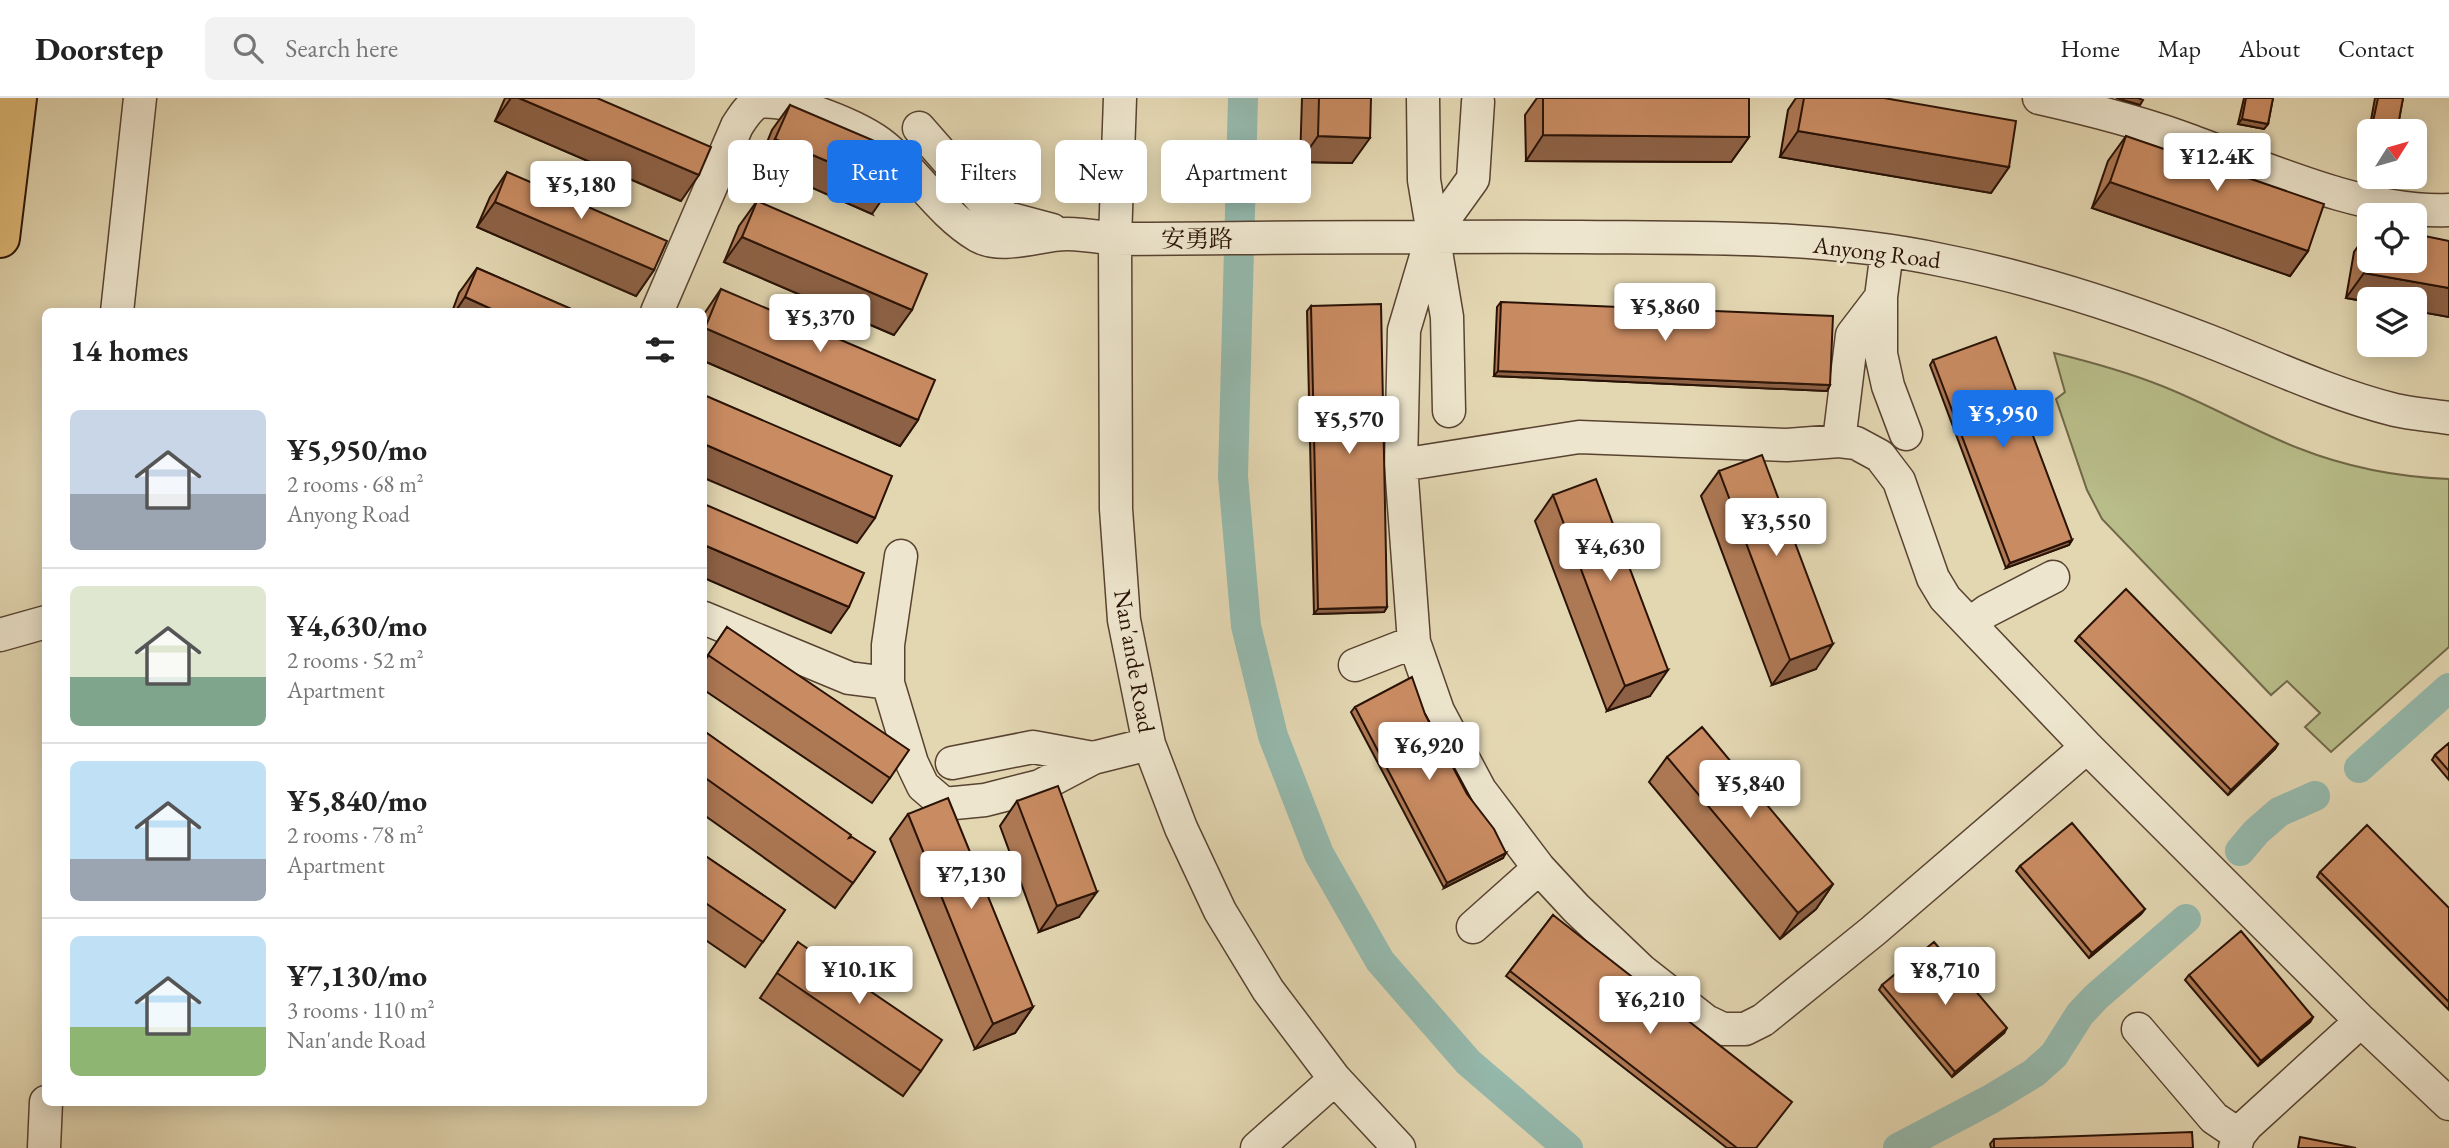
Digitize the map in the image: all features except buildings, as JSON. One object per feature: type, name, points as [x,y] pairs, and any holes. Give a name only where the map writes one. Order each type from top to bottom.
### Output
[{"type":"highway","points":[[0,238],[17,98]]},
{"type":"street","points":[[117,308],[139,98]]},
{"type":"street","name":"Nan'ande Road","points":[[1121,98],[1115,239],[1116,509],[1124,620],[1149,744],[1181,828],[1220,911],[1268,990],[1335,1079],[1399,1148]]},
{"type":"street","points":[[1423,98],[1424,180],[1447,317],[1449,411]]},
{"type":"street","points":[[2039,98],[2090,109],[2182,138],[2339,194],[2419,212],[2449,210]]},
{"type":"street","points":[[659,308],[737,126],[746,111],[761,101],[778,99],[806,103],[861,129],[886,148],[956,219],[979,237],[1003,241],[1067,234]]},
{"type":"street","points":[[1478,102],[1473,179],[1432,236],[1404,331],[1401,465],[1414,642],[1438,710],[1480,790],[1539,868],[1584,916],[1681,1004],[1723,1029],[1745,1028],[1763,1020],[1872,931],[2087,747]]},
{"type":"street","points":[[919,128],[983,201],[1007,218],[1067,234]]},
{"type":"street","name":"安勇路","points":[[1067,234],[1115,239],[1279,238]]},
{"type":"street","name":"Anyong Road","points":[[1279,238],[1432,236],[1750,239],[1888,251],[1940,259],[2100,301],[2304,380],[2396,410],[2449,418]]},
{"type":"street","points":[[1888,251],[1881,297],[1882,365],[1906,434]]},
{"type":"street","points":[[1839,441],[1852,335],[1881,297]]},
{"type":"street","points":[[1401,465],[1579,437],[1787,445],[1839,441],[1856,443],[1871,451],[1891,467],[1899,481],[1933,578],[1945,598],[2087,747],[2361,1021],[2449,1104]]},
{"type":"street","points":[[901,556],[888,645],[888,682],[912,763],[923,786],[944,804],[985,800],[1040,786],[1093,758],[1149,744]]},
{"type":"street","points":[[1971,623],[1987,611],[2053,577]]},
{"type":"street","points":[[707,619],[849,678],[888,682]]},
{"type":"street","points":[[0,635],[42,623]]},
{"type":"street","points":[[1355,665],[1414,642]]},
{"type":"street","points":[[952,764],[1032,747],[1093,758]]},
{"type":"street","points":[[1473,927],[1539,868]]},
{"type":"street","points":[[2138,1029],[2207,1111],[2225,1126],[2237,1141],[2361,1021]]},
{"type":"street","points":[[1257,1148],[1335,1079]]},
{"type":"street","points":[[44,1148],[46,1106]]},
{"type":"green space","points":[[2054,353],[2149,381],[2316,455],[2391,473],[2449,479],[2449,647],[2331,752],[2305,727],[2320,713],[2287,681],[2271,695],[2102,519],[2087,490],[2056,399],[2065,392]]},
{"type":"waterway","points":[[1243,98],[1233,476],[1246,626],[1273,736],[1319,854],[1380,961],[1468,1062],[1568,1148]]},
{"type":"waterway","points":[[2359,768],[2449,688]]},
{"type":"waterway","points":[[2240,851],[2256,832],[2279,812],[2315,796]]},
{"type":"waterway","points":[[1898,1148],[2034,1073],[2054,1055],[2080,1014],[2096,997],[2186,919]]}]
